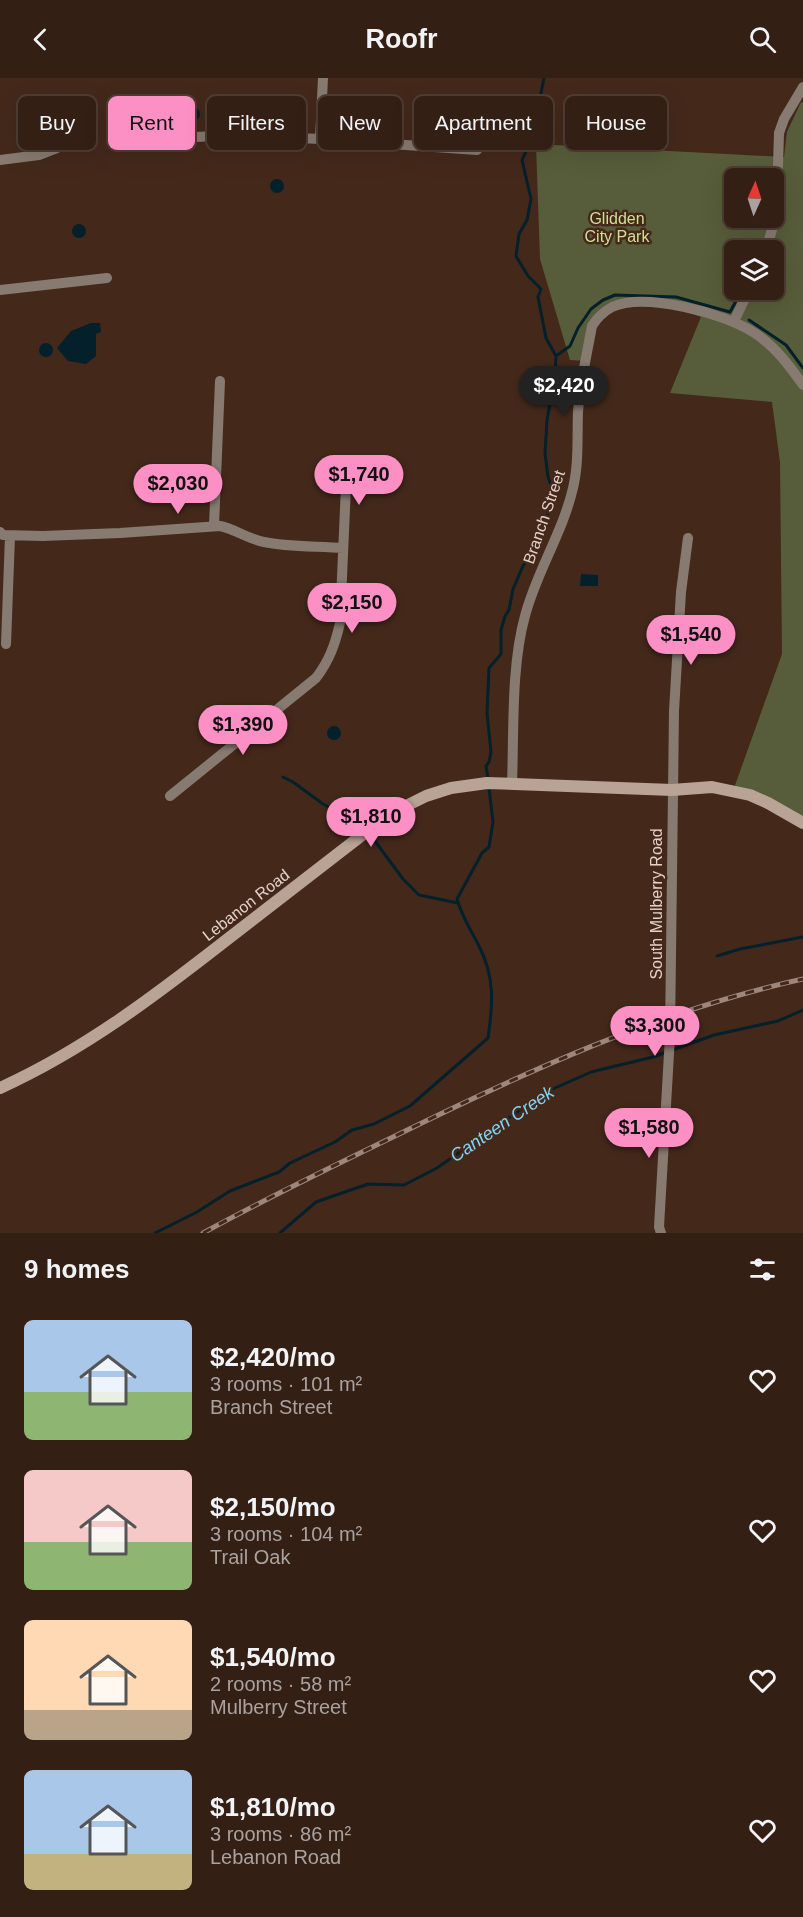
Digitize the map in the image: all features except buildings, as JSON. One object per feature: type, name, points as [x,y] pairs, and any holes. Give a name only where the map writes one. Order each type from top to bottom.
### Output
[{"type":"street","points":[[322,96],[323,78]]},
{"type":"street","points":[[769,240],[777,198],[779,132],[803,87]]},
{"type":"street","points":[[195,137],[252,136],[318,139]]},
{"type":"street","points":[[0,160],[39,155],[52,150]]},
{"type":"street","points":[[0,290],[107,278]]},
{"type":"street","points":[[734,321],[744,300]]},
{"type":"street","name":"Branch Street","points":[[512,784],[520,637],[533,592],[572,491],[578,448],[580,390],[592,326],[605,311],[624,304],[644,303],[684,307],[715,314],[734,321],[764,339],[803,385]]},
{"type":"street","points":[[214,526],[220,381]]},
{"type":"street","points":[[170,796],[316,678],[325,666],[336,641],[340,623],[347,463]]},
{"type":"street","points":[[6,644],[9,608],[5,534],[120,533],[214,526],[231,528],[265,543],[343,548]]},
{"type":"street","name":"South Mulberry Road","points":[[661,1233],[659,1227],[670,1036],[672,790],[681,592],[688,538]]},
{"type":"street","name":"Lebanon Road","points":[[0,1088],[67,1054],[125,1017],[388,815],[426,796],[451,788],[487,783],[672,790],[712,787],[731,790],[768,803],[803,823]]},
{"type":"green space","name":"Glidden City Park","points":[[801,102],[803,103],[803,823],[733,791],[782,654],[780,462],[772,402],[670,393],[701,317],[668,304],[617,306],[598,318],[586,361],[570,360],[540,259],[536,150],[553,150],[553,145],[565,146],[565,150],[650,150],[784,157],[787,132]]},
{"type":"water","points":[[195,108],[199,111],[199,117],[195,120]]},
{"type":"water","points":[[277,179],[282,181],[284,186],[282,191],[277,193],[272,191],[270,186],[272,181]]},
{"type":"water","points":[[79,224],[84,226],[86,231],[84,236],[79,238],[74,236],[72,231],[74,226]]},
{"type":"water","points":[[91,323],[100,323],[101,332],[96,334],[96,356],[86,364],[68,361],[57,348],[71,331]]},
{"type":"water","points":[[43,343],[49,343],[53,350],[49,357],[43,357],[39,353],[39,347]]},
{"type":"water","points":[[581,574],[598,575],[598,586],[580,586]]},
{"type":"water","points":[[331,726],[337,726],[341,733],[337,740],[331,740],[327,736],[327,730]]},
{"type":"waterway","points":[[488,778],[486,766],[491,752],[487,713],[489,668],[501,654],[501,630],[509,610],[513,589],[523,566],[533,552],[539,534],[548,524],[548,512],[553,507],[555,497],[548,477],[545,453],[556,356],[546,338],[538,297],[541,289],[528,276],[516,256],[519,234],[527,220],[531,199],[522,160],[532,138],[544,78]]},
{"type":"waterway","points":[[556,356],[570,346],[578,328],[591,309],[615,295],[676,297],[730,312],[737,300]]},
{"type":"waterway","points":[[749,320],[786,345],[803,368]]},
{"type":"waterway","points":[[283,777],[323,804],[362,824],[365,828]]},
{"type":"waterway","points":[[155,1233],[197,1212],[230,1191],[279,1172],[290,1163],[335,1142],[352,1130],[374,1124],[410,1106],[488,1038],[492,1002],[488,969],[457,899],[482,853],[489,847],[493,822],[489,788]]},
{"type":"waterway","points":[[369,833],[403,879],[419,895],[458,903]]},
{"type":"waterway","points":[[717,956],[740,949],[803,937]]},
{"type":"waterway","name":"Canteen Creek","points":[[280,1233],[316,1202],[368,1184],[404,1185],[437,1168],[546,1092],[591,1072],[653,1057],[714,1035],[778,1021],[803,1010]]},
{"type":"railway","points":[[203,1233],[345,1160],[543,1067],[644,1026],[696,1008],[803,979]]}]
